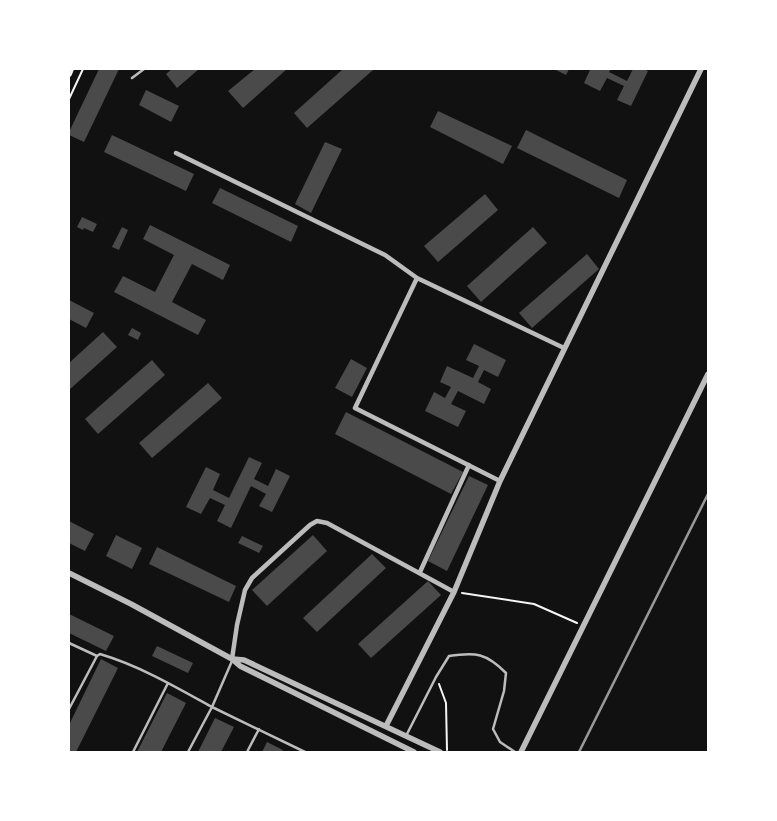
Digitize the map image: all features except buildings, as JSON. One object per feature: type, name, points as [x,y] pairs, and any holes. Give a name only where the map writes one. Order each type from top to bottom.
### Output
[{"type":"main road","points":[[69,74],[71,69]]},
{"type":"street","points":[[386,726],[454,592],[500,481],[701,69]]},
{"type":"street","points":[[176,153],[385,255],[416,278],[564,348]]},
{"type":"street","points":[[416,278],[355,408],[500,481]]},
{"type":"street","points":[[522,752],[708,374]]},
{"type":"street","points":[[420,572],[469,465]]},
{"type":"street","points":[[232,659],[245,590],[252,578],[310,525],[317,521],[327,523],[454,592]]},
{"type":"street","points":[[69,573],[131,604],[232,659],[240,666],[414,752]]},
{"type":"street","points":[[232,659],[244,660],[440,752]]},
{"type":"lane","points":[[132,78],[144,69]]},
{"type":"lane","points":[[69,643],[97,656],[100,654],[145,671],[212,707],[305,752]]},
{"type":"lane","points":[[406,736],[436,677],[449,656],[472,653],[495,662],[506,674],[504,690],[493,730],[500,742],[515,752]]},
{"type":"lane","points":[[69,709],[97,656]]},
{"type":"lane","points":[[188,752],[212,707],[232,659]]},
{"type":"lane","points":[[133,752],[168,683]]},
{"type":"lane","points":[[247,752],[259,729]]},
{"type":"path","points":[[69,98],[83,69]]},
{"type":"path","points":[[454,592],[534,604],[584,626]]},
{"type":"path","points":[[436,677],[446,703],[447,752]]},
{"type":"railway","points":[[579,752],[708,494]]}]
